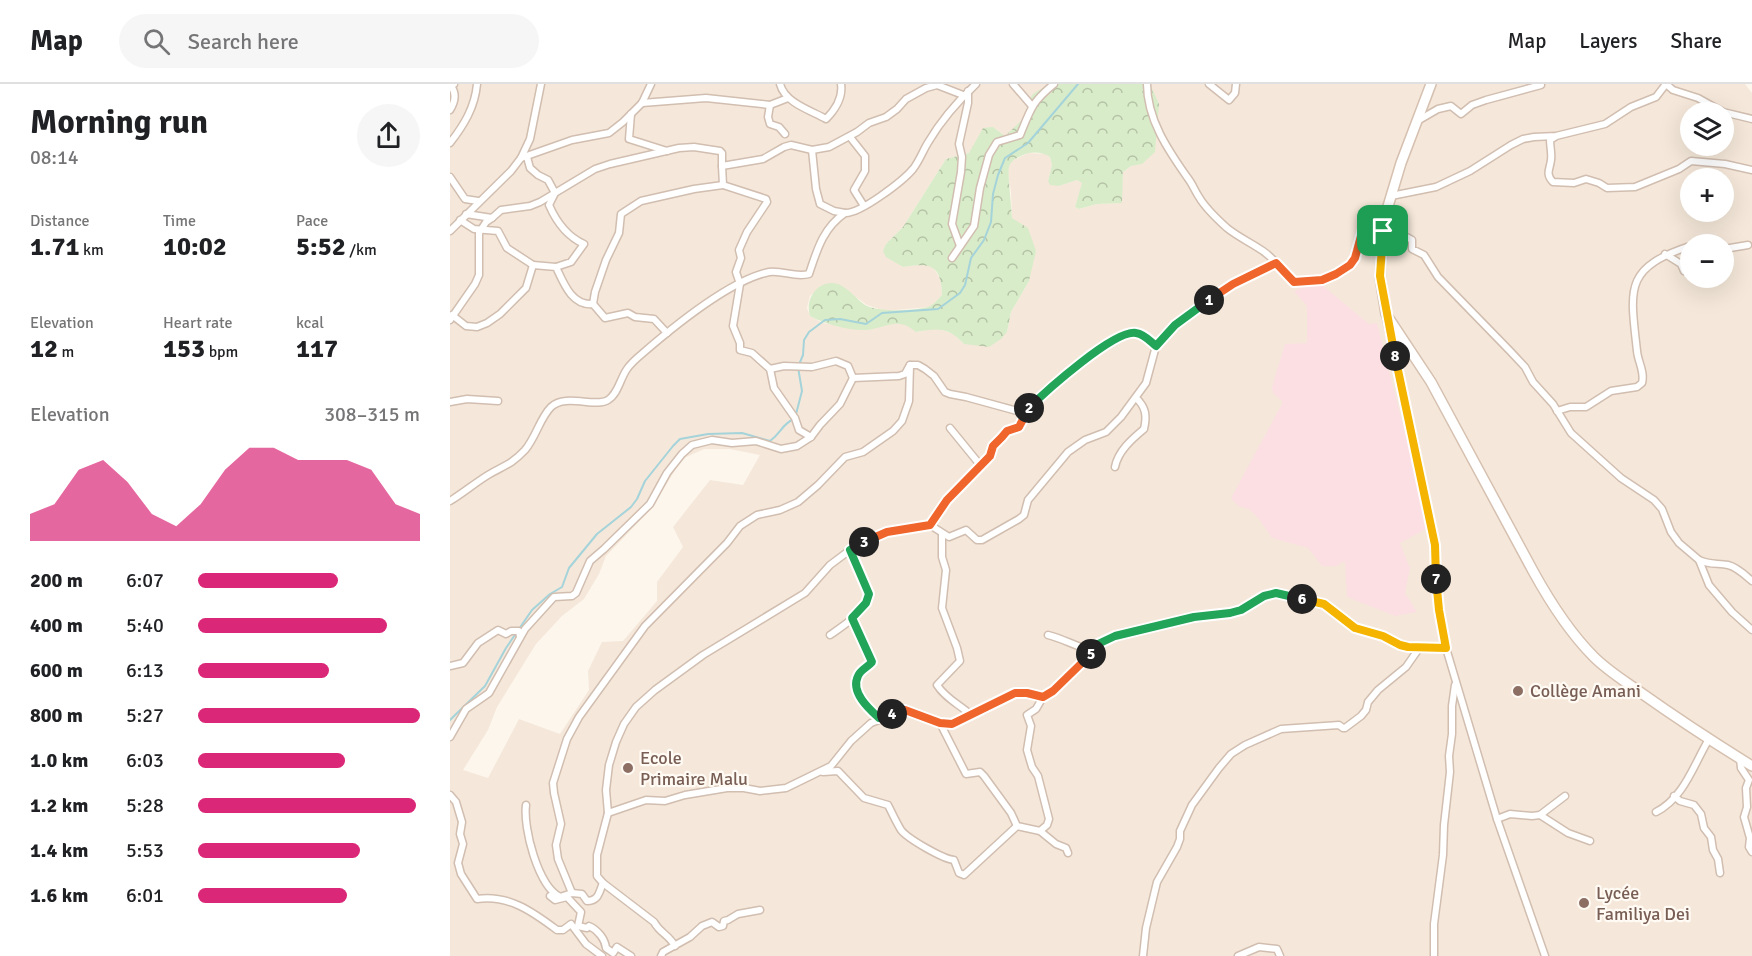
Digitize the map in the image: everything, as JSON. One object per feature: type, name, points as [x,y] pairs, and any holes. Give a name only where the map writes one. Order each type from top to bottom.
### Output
[{"type":"street","points":[[450,143],[469,116],[477,84]]},
{"type":"street","points":[[542,84],[524,158],[537,175],[548,180],[555,193]]},
{"type":"street","points":[[450,231],[524,158],[572,140],[609,133],[642,103],[651,84]]},
{"type":"street","points":[[780,84],[783,92],[792,102],[827,119],[839,100],[842,91],[841,84]]},
{"type":"street","points":[[812,150],[820,204],[834,212],[851,214],[892,187],[912,170],[944,118],[976,84]]},
{"type":"street","points":[[1013,84],[1032,106]]},
{"type":"street","points":[[952,258],[974,226],[980,188],[989,155],[997,142],[1020,135],[1037,98],[1054,84]]},
{"type":"street","points":[[1147,84],[1149,106],[1172,156],[1189,178],[1200,200],[1226,227],[1263,250],[1294,282],[1322,280],[1336,274],[1353,262],[1364,225],[1401,234],[1412,240],[1412,249],[1424,255],[1438,277],[1510,351],[1571,432],[1621,478],[1654,500],[1662,509],[1671,532],[1679,543],[1699,560],[1707,564],[1735,567],[1752,581]]},
{"type":"street","points":[[1209,84],[1229,100],[1235,93],[1236,84]]},
{"type":"street","points":[[1431,84],[1391,196],[1383,231],[1380,276],[1435,545],[1439,610],[1446,648],[1497,819],[1545,956]]},
{"type":"street","points":[[1391,196],[1436,187],[1470,171],[1523,139],[1556,136],[1605,124],[1631,107],[1656,97],[1666,84],[1673,90],[1698,98],[1723,111],[1752,119]]},
{"type":"street","points":[[450,110],[455,91],[452,85]]},
{"type":"street","points":[[722,166],[763,159],[791,145],[812,150],[830,147],[869,123],[897,110],[906,99],[925,86],[938,85],[966,93]]},
{"type":"street","points":[[1416,123],[1438,108],[1451,106],[1461,114],[1472,105],[1486,99],[1541,85]]},
{"type":"street","points":[[960,246],[952,224],[961,165],[959,144],[968,103],[966,93]]},
{"type":"street","points":[[642,103],[724,98],[770,105],[788,98]]},
{"type":"street","points":[[770,105],[768,117],[770,124],[779,127],[785,134]]},
{"type":"street","points":[[631,113],[629,139],[668,152]]},
{"type":"street","points":[[1556,136],[1550,140],[1551,159],[1548,171],[1553,182],[1574,183],[1586,179],[1607,188],[1635,187],[1671,173],[1691,161],[1725,164],[1752,170]]},
{"type":"street","points":[[849,137],[865,156],[865,171],[854,190],[864,206]]},
{"type":"street","points":[[533,265],[526,288],[500,314],[487,323],[477,327],[466,326],[451,317],[458,310],[479,275],[481,229],[501,210],[530,206],[595,169],[679,148],[694,147],[720,151],[722,153],[723,185]]},
{"type":"street","points":[[450,177],[465,199],[478,201]]},
{"type":"street","points":[[593,304],[606,260],[620,233],[621,214],[641,201],[693,189],[723,185],[766,199],[767,202],[747,232],[739,250],[741,258],[736,272],[740,284],[733,326],[740,343],[740,350],[752,353],[770,369],[774,388],[795,418],[799,430],[811,437]]},
{"type":"street","points":[[460,220],[474,229],[498,231],[507,248],[533,265],[556,267],[571,262],[584,244],[569,235],[553,213],[549,205],[555,193]]},
{"type":"street","points":[[450,501],[489,474],[514,461],[531,442],[552,406],[569,401],[608,401],[632,364],[667,333],[709,302],[740,284],[769,273],[778,272],[799,276],[809,274],[814,254],[824,235],[836,219],[845,213]]},
{"type":"street","points":[[466,214],[492,218]]},
{"type":"street","points":[[1734,247],[1748,244]]},
{"type":"street","points":[[1557,411],[1570,407],[1586,407],[1611,391],[1636,387],[1642,383],[1633,312],[1636,280],[1650,264],[1665,254],[1680,249]]},
{"type":"street","points":[[1665,254],[1680,263]]},
{"type":"street","points":[[675,946],[669,936],[658,929],[654,922],[597,876],[597,855],[608,813],[606,790],[609,765],[615,742],[636,706],[703,655],[805,592],[830,565],[875,536],[930,525],[949,537],[966,530],[978,540],[982,540],[1019,519],[1028,500],[1068,452],[1085,440],[1106,432],[1121,417],[1136,398],[1149,374],[1156,346],[1169,330],[1233,284],[1276,263]]},
{"type":"street","points":[[556,267],[564,285],[578,302],[585,305],[593,304]]},
{"type":"street","points":[[593,304],[605,318],[610,319],[628,313],[635,317],[654,319],[667,333]]},
{"type":"street","points":[[1386,314],[1431,382],[1545,592],[1567,626],[1594,657],[1609,670],[1752,766]]},
{"type":"street","points":[[930,525],[947,500],[990,456],[993,446],[1007,431],[1019,427],[1027,410],[1051,386],[1113,340],[1134,332],[1142,334],[1156,346]]},
{"type":"street","points":[[770,369],[784,366],[812,367],[836,361],[848,366],[854,378]]},
{"type":"street","points":[[910,365],[918,365],[925,369],[934,376],[945,392],[950,394],[1017,411],[1027,410]]},
{"type":"street","points":[[854,378],[899,376],[905,374],[910,365]]},
{"type":"street","points":[[572,893],[558,859],[556,846],[561,824],[553,783],[567,739],[579,717],[645,626],[727,543],[740,526],[757,515],[780,510],[798,502],[819,485],[845,457],[863,452],[902,421],[909,400],[910,365]]},
{"type":"street","points":[[450,736],[466,709],[489,693],[508,663],[520,637],[554,597],[572,596],[576,593],[590,561],[645,510],[667,473],[692,445],[712,440],[732,443],[748,441],[781,449],[797,446],[811,437],[840,404],[854,378]]},
{"type":"street","points":[[1115,467],[1117,457],[1144,429],[1147,418],[1143,404],[1136,398]]},
{"type":"street","points":[[450,402],[467,399],[498,401]]},
{"type":"street","points":[[950,428],[981,466]]},
{"type":"street","points":[[942,534],[942,557],[946,570],[942,608],[960,661],[937,685],[944,697],[961,706],[971,715]]},
{"type":"street","points":[[830,635],[852,618],[866,603],[869,594],[850,550]]},
{"type":"street","points":[[1699,560],[1712,589],[1752,630]]},
{"type":"street","points":[[1040,831],[1047,825],[1049,819],[1038,776],[1032,767],[1027,750],[1031,726],[1027,715],[1098,644],[1115,636],[1194,617],[1230,613],[1241,610],[1264,596],[1276,593],[1324,604],[1355,628],[1383,636],[1400,645],[1446,648]]},
{"type":"street","points":[[852,618],[872,662],[856,678],[858,690],[869,708],[879,718]]},
{"type":"street","points":[[450,666],[463,663],[478,643],[498,630],[506,634],[519,631],[520,637]]},
{"type":"street","points":[[1048,635],[1073,646],[1093,651]]},
{"type":"street","points":[[1143,956],[1146,928],[1157,882],[1177,847],[1180,831],[1192,805],[1231,754],[1281,729],[1339,725],[1345,728],[1361,716],[1368,702],[1378,690],[1406,667],[1420,648]]},
{"type":"street","points":[[1434,956],[1434,924],[1443,855],[1450,772],[1452,706],[1456,682]]},
{"type":"street","points":[[608,813],[646,800],[665,801],[727,788],[772,791],[786,788],[831,766],[861,730],[879,718],[905,710],[940,723],[952,724],[1015,693],[1043,697]]},
{"type":"street","points":[[940,723],[966,774],[980,772],[984,776],[1011,813],[1017,826]]},
{"type":"street","points":[[1656,812],[1663,808],[1685,783],[1709,739]]},
{"type":"street","points":[[1740,759],[1741,768],[1750,784],[1746,788],[1747,807],[1744,817],[1750,838],[1749,847],[1752,852]]},
{"type":"street","points":[[822,772],[838,771],[864,798],[888,805],[902,831],[927,849],[946,859],[954,860],[959,873],[964,875],[1017,826]]},
{"type":"street","points":[[450,795],[456,802],[462,822],[460,834],[463,844],[458,863],[461,874],[477,899],[500,899],[520,905],[557,930],[563,930],[571,924],[586,944],[602,956]]},
{"type":"street","points":[[1540,815],[1565,796]]},
{"type":"street","points":[[1674,796],[1680,801],[1694,805],[1701,814],[1704,828],[1711,837],[1720,873]]},
{"type":"street","points":[[526,805],[525,816],[536,861],[555,895],[560,897],[572,893],[582,894],[587,901],[593,901],[597,898],[603,883]]},
{"type":"street","points":[[1497,819],[1510,814],[1540,815],[1568,833],[1590,841]]},
{"type":"street","points":[[1017,826],[1040,831],[1056,844],[1066,848],[1068,853]]},
{"type":"street","points":[[555,895],[550,896],[555,900],[567,897],[581,912],[578,926],[587,928],[589,926],[595,929],[605,941],[606,948],[613,952],[617,947],[628,955]]},
{"type":"street","points":[[661,956],[663,952],[690,938],[702,926],[712,922],[719,927],[723,926],[724,921],[738,914],[760,910]]},
{"type":"street","points":[[1238,956],[1258,947],[1277,949],[1280,956]]},
{"type":"shaded area","points":[[450,84],[1049,84],[1029,100],[1024,118],[1010,133],[1005,136],[993,127],[969,153],[946,159],[903,227],[886,244],[902,267],[924,264],[933,267],[941,280],[942,295],[930,307],[885,311],[867,305],[839,285],[822,285],[810,296],[807,308],[810,316],[823,323],[864,330],[894,323],[907,324],[917,332],[936,328],[954,334],[964,344],[1007,332],[1011,312],[1029,281],[1012,219],[1007,169],[1012,161],[1028,153],[1046,154],[1050,157],[1052,165],[1048,181],[1059,186],[1077,180],[1083,183],[1075,207],[1079,209],[1097,204],[1121,203],[1123,172],[1131,166],[1142,163],[1150,84],[1745,84],[1752,93],[1752,956],[450,956]],"holes":[[[704,449],[730,449],[760,455],[743,485],[710,480],[673,527],[683,547],[657,582],[657,601],[623,641],[602,642],[588,671],[589,690],[560,734],[519,719],[488,778],[463,770],[488,730],[497,707],[536,644],[562,616],[584,599],[599,574],[606,556],[651,509],[682,459]]]},
{"type":"shaded area","points":[[1308,284],[1322,285],[1369,324],[1377,323],[1420,493],[1426,529],[1400,543],[1410,568],[1405,593],[1417,612],[1395,616],[1347,597],[1345,561],[1336,566],[1322,566],[1308,548],[1272,538],[1250,510],[1237,505],[1231,498],[1283,402],[1273,393],[1272,387],[1285,344],[1307,343],[1307,306],[1294,291]]},
{"type":"green space","points":[[1049,84],[1150,84],[1159,104],[1155,152],[1142,164],[1131,166],[1123,172],[1122,203],[1097,204],[1079,209],[1075,207],[1082,183],[1077,180],[1059,186],[1050,185],[1048,181],[1052,165],[1050,157],[1040,153],[1030,153],[1011,163],[1009,175],[1012,218],[1028,228],[1036,251],[1029,281],[1011,312],[1007,332],[1001,339],[989,347],[964,344],[953,334],[942,330],[916,332],[903,324],[891,324],[857,330],[822,322],[810,316],[810,299],[816,289],[832,283],[842,286],[867,306],[873,308],[914,309],[928,307],[935,302],[942,295],[936,271],[920,265],[903,267],[886,257],[883,251],[886,244],[903,227],[946,159],[969,153],[983,128],[993,127],[1005,136],[1024,118],[1033,94]]},
{"type":"waterway","points":[[450,720],[485,686],[506,648],[532,610],[562,587],[569,568],[597,534],[631,507],[645,481],[680,439],[708,434],[742,433],[770,441],[795,418],[802,391],[798,367],[803,355],[804,340],[809,332],[825,320],[840,319],[866,324],[882,313],[938,309],[960,293],[965,285],[971,258],[984,240],[991,222],[993,194],[1005,158],[1028,143],[1078,84]]},
{"type":"place","name":"Collège Amani","points":[[1518,691]]},
{"type":"place","name":"Ecole Primaire Malu","points":[[628,768]]},
{"type":"place","name":"Lycée Familiya Dei","points":[[1584,903]]},
{"type":"route","points":[[1364,225],[1383,231],[1380,276],[1435,545],[1439,610],[1446,648],[1400,645],[1392,639],[1355,628],[1324,604],[1276,593],[1264,596],[1241,610],[1230,613],[1194,617],[1106,639],[1098,644],[1066,679],[1046,695],[1041,697],[1027,693],[1015,693],[952,724],[940,723],[905,710],[879,718],[869,708],[860,696],[856,678],[872,662],[852,618],[869,599],[869,594],[850,550],[887,532],[930,525],[947,500],[990,456],[993,446],[1007,431],[1019,427],[1027,410],[1051,386],[1113,340],[1134,332],[1142,334],[1156,346],[1175,325],[1198,307],[1233,284],[1276,263],[1294,282],[1329,278],[1353,262],[1364,225]]}]
